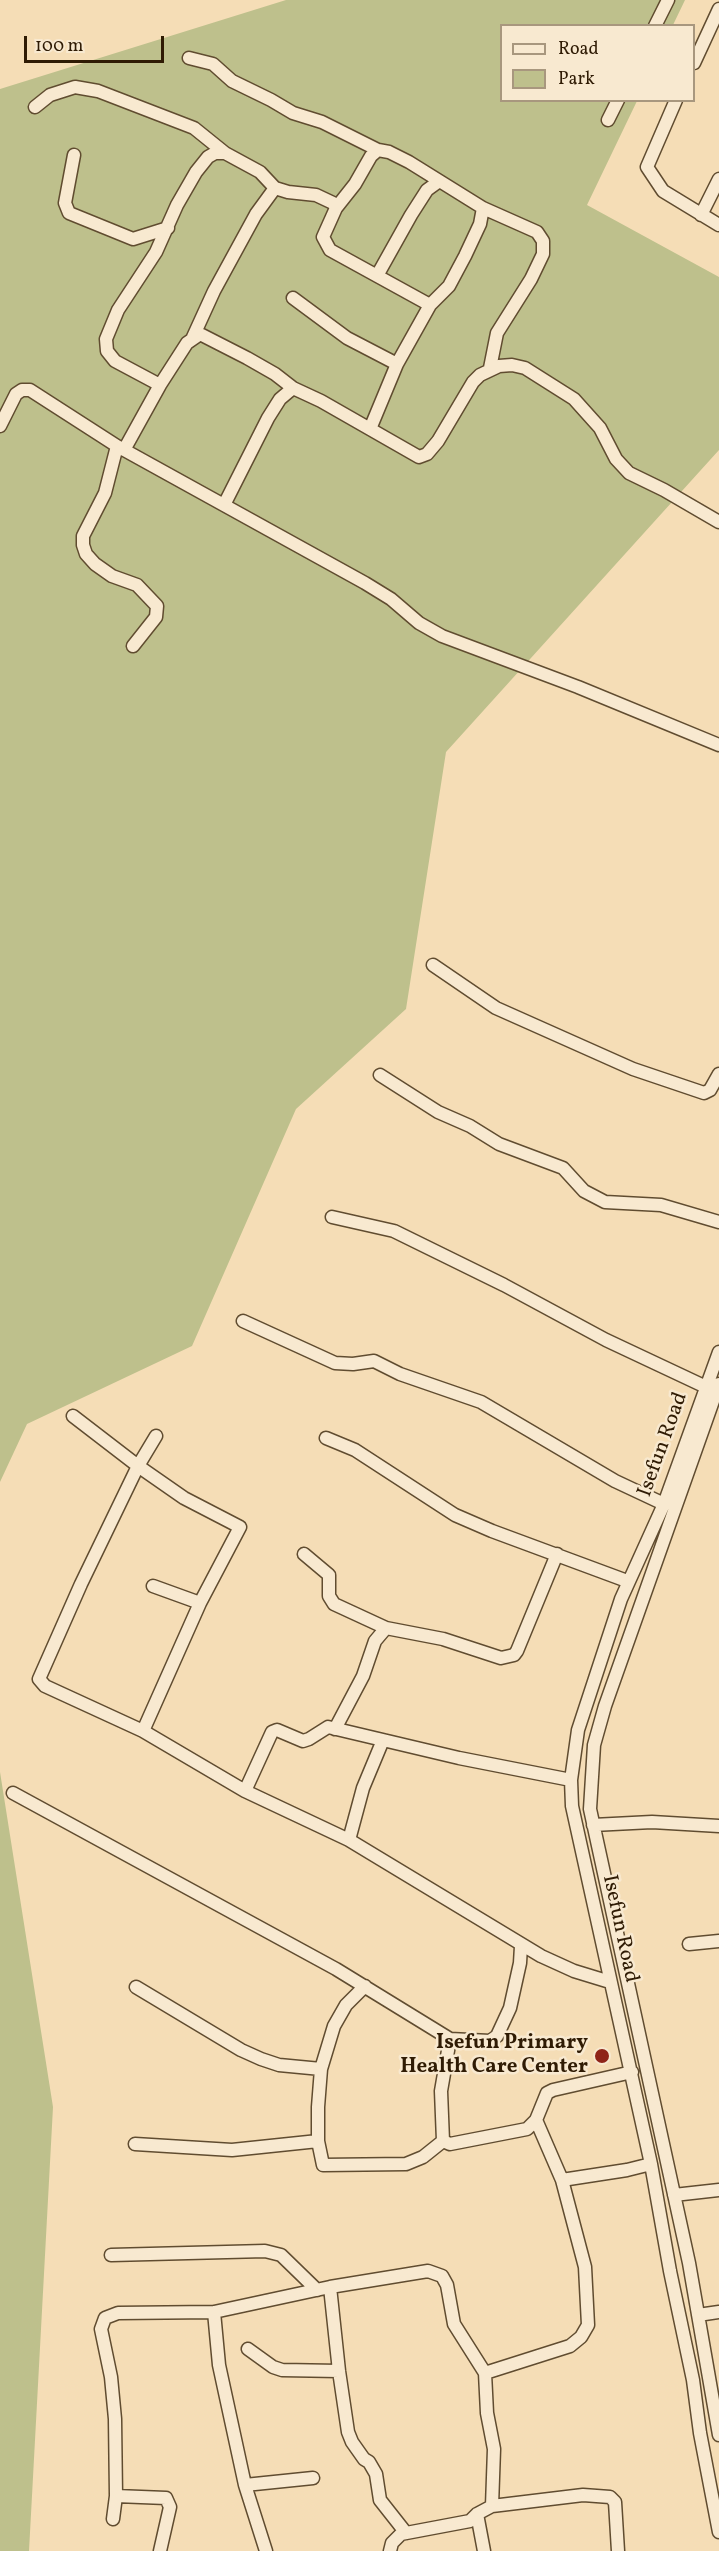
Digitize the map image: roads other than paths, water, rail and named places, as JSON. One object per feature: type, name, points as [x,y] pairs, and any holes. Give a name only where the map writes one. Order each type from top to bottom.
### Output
[{"type":"street","points":[[656,24],[668,0]]},
{"type":"street","points":[[695,59],[719,9]]},
{"type":"street","points":[[189,58],[213,64],[231,81],[293,113],[322,122],[378,150],[389,152],[483,208],[537,232],[543,241],[543,254],[531,279],[497,333],[490,368]]},
{"type":"street","points":[[35,107],[50,95],[75,87],[98,91],[194,128],[225,153],[260,172],[275,188],[316,195],[333,202],[336,207]]},
{"type":"street","points":[[608,120],[617,102]]},
{"type":"street","points":[[675,102],[647,167],[663,190],[719,225]]},
{"type":"street","points":[[378,150],[371,156],[355,184],[336,207],[323,237],[325,243],[336,254],[378,274],[430,305]]},
{"type":"street","points":[[160,385],[115,361],[107,351],[106,339],[118,310],[156,252],[177,205],[196,172],[208,157],[215,153],[225,153]]},
{"type":"street","points":[[74,155],[65,203],[69,213],[133,239],[168,228]]},
{"type":"street","points":[[701,215],[719,179]]},
{"type":"street","points":[[378,274],[427,190],[438,182]]},
{"type":"street","points":[[133,646],[156,617],[156,606],[137,585],[112,576],[95,564],[82,545],[83,536],[105,493],[121,448],[193,337],[214,291],[256,214],[275,188]]},
{"type":"street","points":[[370,429],[397,364],[430,305],[449,286],[480,224],[483,208]]},
{"type":"street","points":[[293,298],[346,338],[397,364]]},
{"type":"street","points":[[193,337],[200,334],[207,337],[275,374],[293,388],[419,457],[427,454],[438,441],[473,382],[490,368],[505,365],[525,368],[574,399],[600,428],[622,468],[719,522]]},
{"type":"street","points":[[224,505],[268,418],[280,399],[293,388]]},
{"type":"street","points":[[0,426],[16,394],[22,390],[30,390],[121,448],[365,584],[442,636],[578,687],[719,745]]},
{"type":"street","points":[[433,965],[496,1008],[644,1073],[704,1093],[710,1090],[719,1074]]},
{"type":"street","points":[[380,1075],[438,1112],[470,1126],[499,1144],[563,1168],[584,1191],[605,1202],[661,1205],[719,1222]]},
{"type":"street","points":[[332,1216],[394,1231],[409,1237],[606,1340],[706,1387]]},
{"type":"street","points":[[243,1321],[335,1363],[353,1364],[374,1361],[400,1374],[481,1402],[615,1481],[664,1503]]},
{"type":"street","name":"Isefun Road","points":[[719,1352],[664,1503],[627,1581],[578,1730],[571,1780],[572,1806],[651,2164],[693,2380],[700,2433],[719,2532]]},
{"type":"street","name":"Isefun Road","points":[[719,1384],[605,1706],[594,1745],[590,1791],[593,1825],[675,2195],[719,2430]]},
{"type":"street","points":[[73,1416],[184,1498],[240,1527],[200,1603],[144,1731]]},
{"type":"street","points":[[156,1436],[138,1466],[81,1584],[39,1679],[45,1686],[144,1731],[245,1791],[316,1827],[349,1840],[521,1946],[574,1971],[610,1982]]},
{"type":"street","points":[[326,1438],[355,1450],[455,1515],[627,1581]]},
{"type":"street","points":[[304,1554],[329,1575],[329,1596],[334,1604],[386,1628],[443,1639],[501,1658],[514,1655],[558,1554]]},
{"type":"street","points":[[153,1586],[200,1603]]},
{"type":"street","points":[[335,1729],[363,1676],[375,1641],[386,1628]]},
{"type":"street","points":[[245,1791],[272,1732],[277,1730],[303,1741],[328,1727],[459,1758],[571,1780]]},
{"type":"street","points":[[349,1840],[363,1788],[383,1740]]},
{"type":"street","points":[[13,1793],[256,1924],[365,1986],[450,2039],[490,2041],[497,2036],[510,2008],[520,1963],[521,1946]]},
{"type":"street","points":[[593,1825],[651,1822],[719,1826]]},
{"type":"street","points":[[689,1944],[719,1941]]},
{"type":"street","points":[[520,1963],[540,1956]]},
{"type":"street","points":[[136,1986],[241,2050],[261,2059],[279,2065],[321,2069]]},
{"type":"street","points":[[365,1986],[346,2005],[334,2026],[321,2069],[318,2141],[323,2165],[406,2164],[423,2157],[443,2141]]},
{"type":"street","points":[[443,2141],[441,2091],[450,2039]]},
{"type":"street","points":[[443,2141],[450,2144],[527,2129],[536,2120],[547,2093],[632,2072]]},
{"type":"street","points":[[484,2373],[570,2346],[581,2337],[588,2325],[585,2267],[562,2180],[536,2120]]},
{"type":"street","points":[[135,2144],[232,2150],[318,2141]]},
{"type":"street","points":[[562,2180],[651,2164]]},
{"type":"street","points":[[675,2195],[719,2190]]},
{"type":"street","points":[[111,2256],[265,2251],[281,2255],[317,2290]]},
{"type":"street","points":[[113,2519],[116,2496],[115,2419],[111,2378],[101,2329],[105,2319],[118,2313],[214,2312],[330,2287],[428,2271],[442,2276],[447,2285],[454,2324],[484,2373],[487,2413],[494,2449],[492,2506]]},
{"type":"street","points":[[330,2287],[339,2371],[352,2442],[376,2474],[380,2500],[406,2533]]},
{"type":"street","points":[[214,2312],[219,2365],[245,2485],[266,2551]]},
{"type":"street","points":[[698,2315],[719,2312]]},
{"type":"street","points":[[248,2349],[273,2367],[282,2370],[339,2371]]},
{"type":"street","points":[[245,2485],[313,2478]]},
{"type":"street","points":[[390,2551],[392,2543],[406,2533],[470,2522],[477,2514],[492,2506],[583,2495],[610,2497],[616,2507],[618,2551]]},
{"type":"street","points":[[116,2496],[166,2498],[170,2503],[160,2551]]},
{"type":"street","points":[[477,2514],[484,2551]]},
{"type":"place","name":"Isefun Primary Health Care Center","points":[[602,2056]]}]
